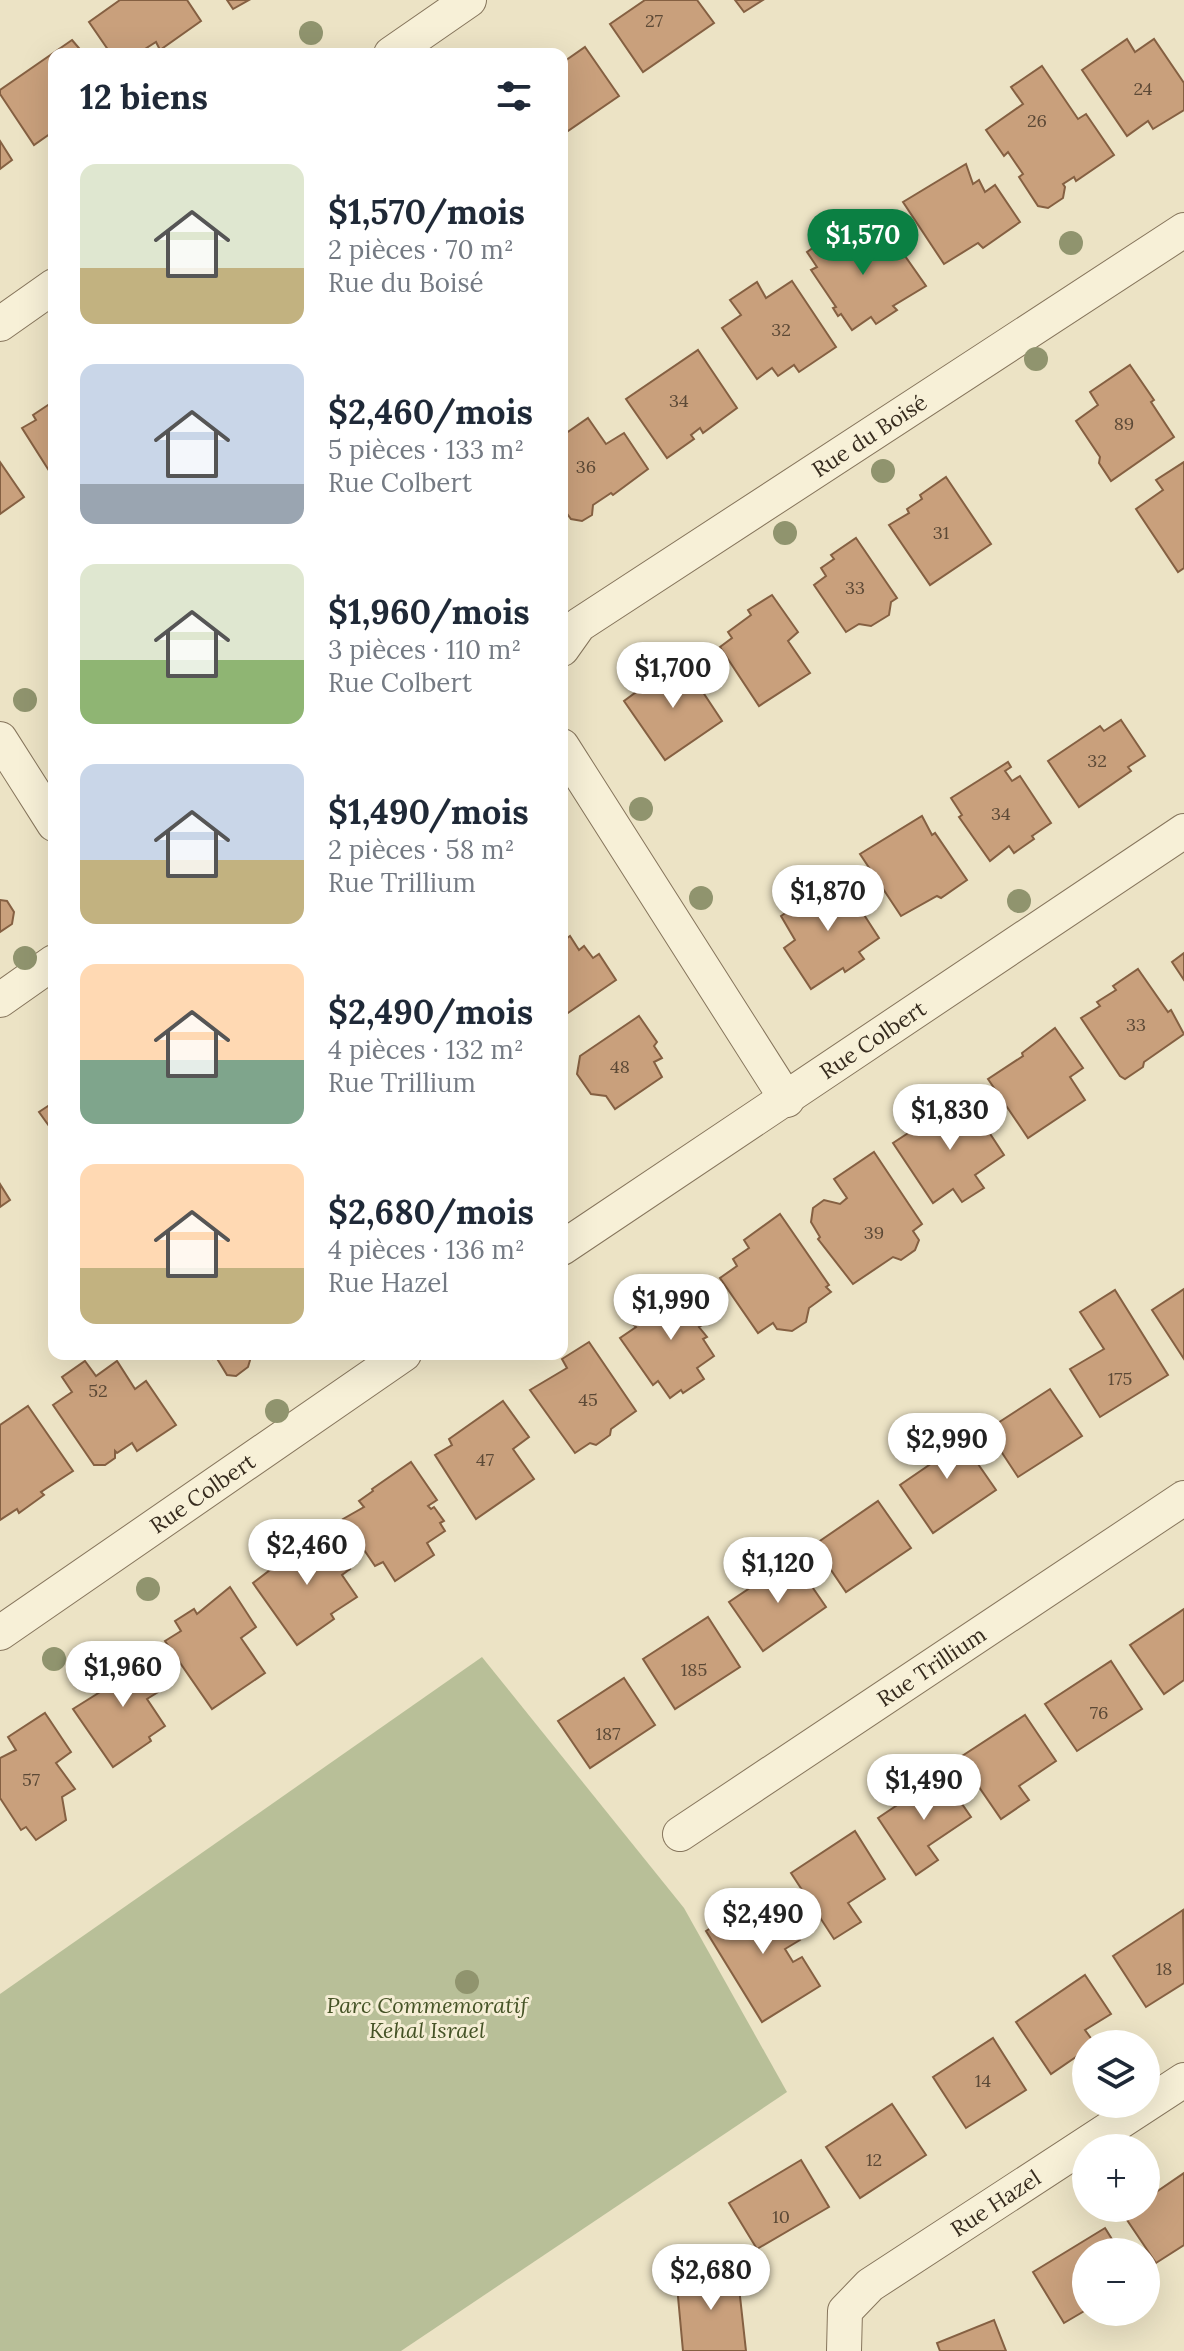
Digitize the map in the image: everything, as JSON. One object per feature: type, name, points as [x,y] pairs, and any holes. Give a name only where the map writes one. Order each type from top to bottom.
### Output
[{"type":"street","points":[[400,48],[469,0]]},
{"type":"street","name":"Rue du Boisé","points":[[568,641],[579,625],[1180,242]]},
{"type":"street","points":[[0,324],[48,290]]},
{"type":"street","points":[[0,739],[48,815]]},
{"type":"street","points":[[568,755],[787,1100]]},
{"type":"street","name":"Rue Colbert","points":[[568,1244],[1184,831]]},
{"type":"street","points":[[0,1000],[48,966]]},
{"type":"street","name":"Rue Colbert","points":[[0,1633],[395,1360]]},
{"type":"street","name":"Rue Trillium","points":[[680,1834],[1184,1498]]},
{"type":"street","name":"Rue Hazel","points":[[844,2351],[845,2311],[870,2285],[1184,2080]]},
{"type":"green space","name":"Parc Commemoratif Kehal Israel","points":[[482,1657],[684,1908],[787,2092],[401,2351],[0,2351],[0,1994]]},
{"type":"building","points":[[120,0],[187,0],[201,21],[163,48],[159,48],[156,42],[146,48],[107,48],[89,22]]},
{"type":"building","points":[[227,0],[249,0],[233,9]]},
{"type":"building","points":[[645,0],[697,0],[714,23],[643,72],[610,24]]},
{"type":"building","points":[[735,0],[763,0],[744,12]]},
{"type":"building","points":[[1127,39],[1135,52],[1154,39],[1184,83],[1184,110],[1153,129],[1148,121],[1127,136],[1082,70]]},
{"type":"building","points":[[72,40],[79,48],[60,48]]},
{"type":"building","points":[[585,47],[619,96],[568,131],[568,59]]},
{"type":"building","points":[[48,57],[48,135],[34,145],[0,90]]},
{"type":"building","points":[[1042,66],[1078,119],[1086,114],[1114,155],[1076,181],[1074,177],[1063,184],[1063,198],[1048,208],[1038,206],[1019,177],[1023,174],[1008,152],[1004,156],[986,130],[1023,104],[1011,87]]},
{"type":"building","points":[[0,141],[12,160],[0,169]]},
{"type":"building","points":[[966,164],[973,184],[979,180],[985,192],[995,185],[1020,222],[983,248],[978,243],[944,264],[903,202]]},
{"type":"building","points":[[840,229],[850,244],[870,231],[885,254],[898,246],[926,286],[893,306],[897,310],[876,324],[871,317],[852,330],[841,314],[838,316],[833,308],[836,307],[811,270],[817,267],[807,252]]},
{"type":"building","points":[[792,281],[836,347],[799,372],[794,365],[778,376],[772,368],[757,379],[722,328],[741,315],[730,300],[757,282],[766,298]]},
{"type":"building","points":[[698,350],[737,408],[703,433],[700,428],[691,435],[694,439],[667,458],[626,399]]},
{"type":"building","points":[[1130,365],[1174,437],[1111,481],[1099,463],[1100,457],[1076,421],[1098,405],[1090,392]]},
{"type":"building","points":[[48,405],[48,469],[22,428],[36,420],[33,415]]},
{"type":"building","points":[[588,418],[606,444],[624,433],[648,469],[613,495],[611,493],[593,505],[592,515],[582,521],[571,519],[568,515],[568,432]]},
{"type":"building","points":[[0,462],[24,497],[0,514]]},
{"type":"building","points":[[1184,462],[1184,568],[1178,572],[1136,509],[1163,490],[1156,480]]},
{"type":"building","points":[[946,477],[991,544],[930,585],[889,525],[909,513],[907,509],[922,499],[920,495]]},
{"type":"building","points":[[856,538],[897,598],[891,602],[889,615],[871,626],[859,624],[846,632],[814,585],[826,576],[821,568],[834,559],[831,555]]},
{"type":"building","points":[[772,595],[798,632],[788,641],[810,673],[759,706],[720,647],[732,638],[728,632],[751,615],[748,610]]},
{"type":"building","points":[[681,659],[722,721],[665,760],[624,701]]},
{"type":"building","points":[[1121,720],[1145,756],[1128,767],[1131,771],[1079,807],[1048,761],[1100,726],[1104,731]]},
{"type":"building","points":[[1008,762],[1011,767],[1005,771],[1012,781],[1020,776],[1051,823],[1014,853],[1009,846],[990,861],[959,817],[962,815],[951,798]]},
{"type":"building","points":[[922,816],[932,835],[935,833],[967,880],[941,898],[937,896],[901,916],[860,854]]},
{"type":"building","points":[[837,878],[879,938],[859,952],[864,959],[845,972],[843,968],[811,989],[784,948],[795,940],[781,916]]},
{"type":"building","points":[[0,900],[7,901],[14,912],[12,924],[0,932]]},
{"type":"building","points":[[570,936],[579,950],[584,946],[593,958],[599,954],[616,980],[568,1013]]},
{"type":"building","points":[[1184,953],[1184,980],[1172,962]]},
{"type":"building","points":[[1138,969],[1168,1012],[1171,1010],[1184,1034],[1125,1079],[1081,1018],[1100,1006],[1097,1002],[1116,990],[1113,986]]},
{"type":"building","points":[[639,1016],[657,1042],[654,1046],[662,1058],[654,1062],[662,1077],[615,1109],[606,1096],[591,1094],[577,1074],[580,1056]]},
{"type":"building","points":[[1055,1028],[1083,1068],[1070,1077],[1085,1100],[1028,1138],[988,1079],[1023,1056],[1022,1053]]},
{"type":"building","points":[[964,1094],[1004,1155],[975,1175],[984,1188],[962,1202],[953,1189],[933,1203],[893,1143],[919,1126],[922,1129],[937,1119],[934,1115]]},
{"type":"building","points":[[48,1106],[48,1125],[39,1112]]},
{"type":"building","points":[[874,1152],[922,1224],[913,1231],[919,1240],[915,1250],[901,1260],[893,1257],[853,1284],[818,1239],[820,1237],[811,1222],[813,1208],[824,1200],[840,1204],[847,1198],[834,1179]]},
{"type":"building","points":[[0,1184],[10,1200],[0,1207]]},
{"type":"building","points":[[780,1214],[831,1292],[809,1308],[806,1322],[792,1331],[777,1329],[773,1323],[758,1333],[720,1278],[737,1266],[733,1259],[749,1248],[744,1240]]},
{"type":"building","points":[[681,1282],[708,1322],[699,1327],[707,1337],[703,1339],[714,1356],[697,1368],[704,1379],[670,1398],[658,1381],[653,1385],[620,1338],[636,1327],[632,1323],[651,1310],[657,1310],[652,1302]]},
{"type":"building","points":[[1184,1289],[1184,1359],[1152,1310]]},
{"type":"building","points":[[1115,1290],[1168,1375],[1100,1417],[1070,1369],[1104,1349],[1080,1312]]},
{"type":"building","points":[[589,1342],[636,1411],[611,1429],[610,1435],[596,1445],[590,1443],[575,1453],[530,1390],[567,1368],[563,1360],[568,1360],[568,1355]]},
{"type":"building","points":[[218,1360],[250,1360],[248,1367],[236,1376],[227,1375]]},
{"type":"building","points":[[85,1361],[96,1376],[117,1361],[135,1389],[146,1381],[176,1425],[137,1451],[132,1443],[117,1453],[115,1451],[115,1458],[105,1465],[94,1465],[53,1405],[72,1392],[62,1377]]},
{"type":"building","points":[[1050,1389],[1082,1436],[1018,1477],[987,1430]]},
{"type":"building","points":[[503,1401],[529,1437],[513,1449],[534,1479],[476,1519],[435,1455],[452,1445],[449,1439]]},
{"type":"building","points":[[28,1406],[73,1471],[41,1492],[44,1495],[19,1513],[17,1509],[0,1520],[0,1425]]},
{"type":"building","points":[[951,1425],[996,1490],[933,1533],[900,1485],[932,1463],[920,1447]]},
{"type":"building","points":[[411,1462],[437,1500],[428,1506],[431,1509],[434,1507],[444,1521],[440,1523],[445,1531],[427,1543],[434,1555],[395,1581],[383,1562],[375,1566],[343,1519],[364,1507],[359,1501],[372,1489]]},
{"type":"building","points":[[878,1501],[911,1548],[846,1592],[814,1545]]},
{"type":"building","points":[[323,1529],[350,1569],[342,1575],[357,1597],[331,1614],[334,1619],[297,1645],[253,1583],[296,1550],[300,1543]]},
{"type":"building","points":[[793,1559],[826,1607],[763,1651],[729,1602]]},
{"type":"building","points":[[230,1587],[256,1627],[241,1638],[265,1673],[212,1709],[165,1641],[181,1631],[175,1621],[194,1609],[197,1614]]},
{"type":"building","points":[[1184,1609],[1184,1680],[1164,1694],[1130,1645]]},
{"type":"building","points":[[708,1617],[740,1667],[675,1709],[643,1659]]},
{"type":"building","points":[[136,1649],[163,1689],[147,1699],[165,1726],[149,1737],[151,1741],[113,1767],[73,1709],[108,1687],[99,1675]]},
{"type":"building","points":[[1111,1661],[1142,1709],[1077,1751],[1045,1704]]},
{"type":"building","points":[[624,1678],[655,1725],[590,1768],[558,1721]]},
{"type":"building","points":[[45,1713],[71,1752],[56,1763],[75,1789],[62,1797],[66,1820],[36,1840],[26,1827],[21,1830],[0,1798],[0,1758],[16,1750],[8,1737]]},
{"type":"building","points":[[1025,1715],[1056,1761],[1019,1786],[1029,1800],[1001,1819],[959,1758]]},
{"type":"building","points":[[942,1775],[971,1817],[928,1846],[938,1860],[916,1875],[878,1818]]},
{"type":"building","points":[[855,1831],[885,1879],[848,1903],[861,1922],[834,1939],[791,1873]]},
{"type":"building","points":[[769,1891],[800,1940],[785,1949],[793,1962],[802,1957],[820,1986],[762,2022],[706,1931]]},
{"type":"building","points":[[1183,1910],[1184,1983],[1146,2007],[1113,1956]]},
{"type":"building","points":[[1085,1975],[1111,2014],[1085,2030],[1072,2030],[1072,2060],[1051,2074],[1016,2022]]},
{"type":"building","points":[[993,2038],[1026,2090],[966,2128],[933,2077]]},
{"type":"building","points":[[892,2104],[926,2155],[860,2198],[826,2147]]},
{"type":"building","points":[[801,2160],[829,2207],[757,2249],[729,2203]]},
{"type":"building","points":[[1184,2173],[1184,2245],[1160,2260],[1160,2238],[1139,2238],[1128,2222],[1160,2222],[1160,2189]]},
{"type":"building","points":[[1105,2228],[1111,2238],[1089,2238]]},
{"type":"building","points":[[1072,2248],[1072,2318],[1064,2323],[1033,2272]]},
{"type":"building","points":[[737,2269],[746,2351],[683,2351],[676,2275]]},
{"type":"building","points":[[994,2320],[1006,2351],[940,2351],[937,2343]]}]
